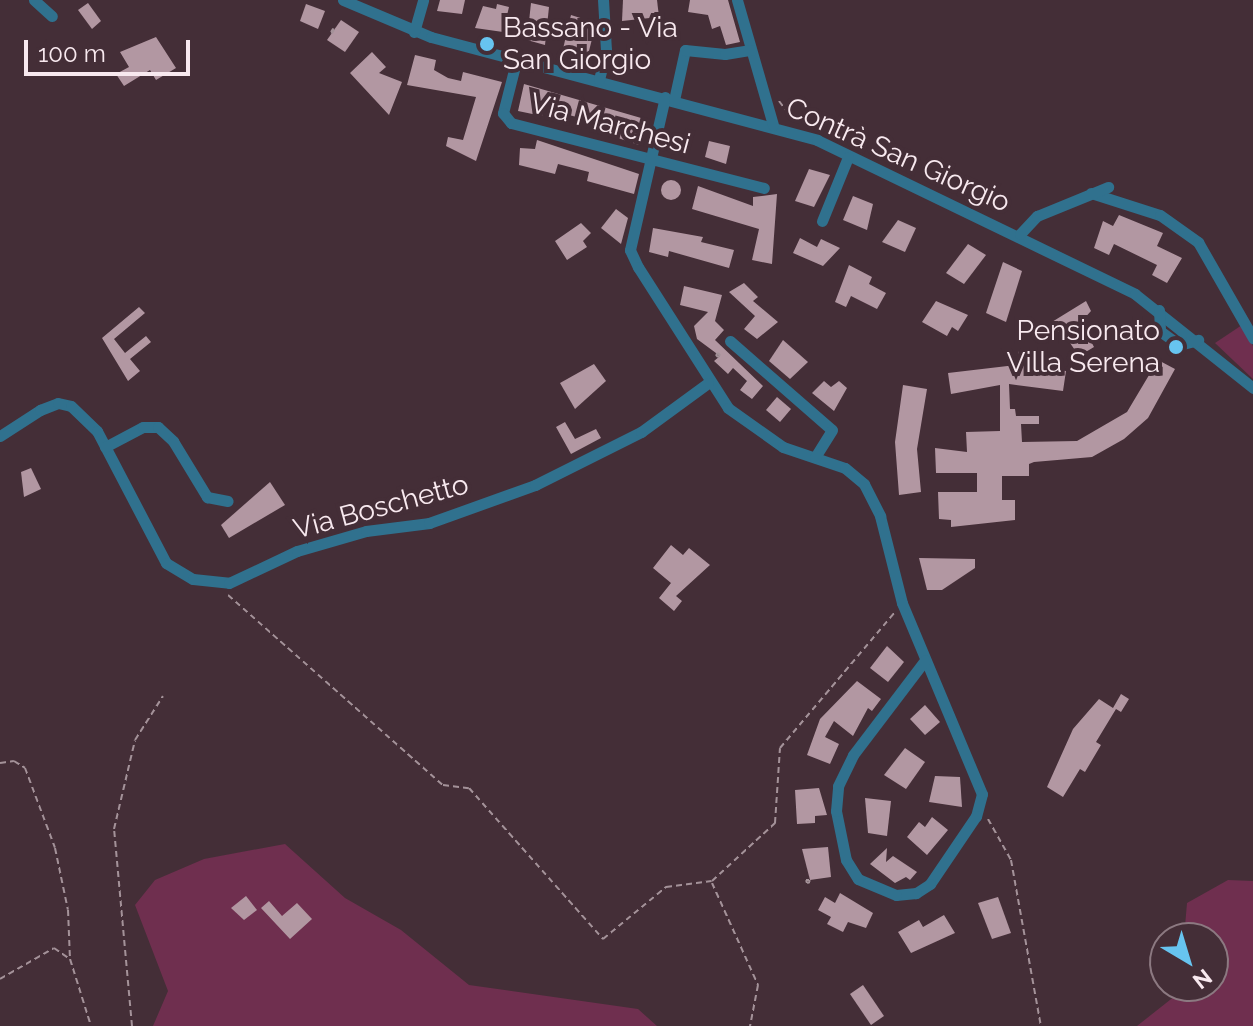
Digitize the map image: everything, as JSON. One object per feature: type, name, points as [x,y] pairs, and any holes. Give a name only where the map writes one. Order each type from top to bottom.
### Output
[{"type":"street","points":[[34,0],[52,16]]},
{"type":"street","name":"Contrà San Giorgio","points":[[343,0],[414,32],[792,131],[1020,234],[1159,310],[1253,388]]},
{"type":"street","points":[[414,32],[423,0]]},
{"type":"street","points":[[599,80],[606,50],[603,0]]},
{"type":"street","points":[[737,0],[773,125]]},
{"type":"street","points":[[751,50],[725,54],[685,50],[651,160],[630,250],[708,383],[750,428],[845,468],[864,484],[880,516],[902,603],[982,794],[979,804],[930,884],[916,893],[876,890],[858,879],[846,860],[836,811],[838,786],[853,755],[925,660]]},
{"type":"street","name":"Via Marchesi","points":[[517,58],[503,113],[511,123],[764,188]]},
{"type":"street","points":[[822,221],[848,157]]},
{"type":"street","name":"Contrà San Giorgio","points":[[1020,234],[1037,216],[1108,187]]},
{"type":"street","points":[[1091,193],[1160,215],[1198,242],[1253,338]]},
{"type":"street","points":[[730,341],[832,430],[815,457]]},
{"type":"street","name":"Via Boschetto","points":[[0,436],[58,403],[85,416],[105,447],[166,563],[193,579],[229,583],[334,540],[429,523],[484,505],[615,446],[708,383]]},
{"type":"street","points":[[105,447],[143,427],[158,427],[173,441],[207,497],[228,501]]},
{"type":"path","points":[[776,94],[796,123],[792,131]]},
{"type":"path","points":[[212,581],[443,785],[469,788],[603,939],[666,887],[712,881],[775,823],[780,748],[902,603]]},
{"type":"path","points":[[132,1026],[114,829],[135,740],[163,696]]},
{"type":"path","points":[[0,763],[14,761],[25,768],[55,848],[68,910],[70,959],[91,1026]]},
{"type":"path","points":[[979,804],[1011,860],[1041,1026]]},
{"type":"path","points":[[712,881],[758,985],[750,1026]]},
{"type":"path","points":[[0,979],[54,948],[70,959]]},
{"type":"shaded area","points":[[1242,325],[1253,346],[1253,379],[1215,343]]},
{"type":"shaded area","points":[[285,844],[345,898],[401,930],[469,985],[638,1009],[657,1026],[153,1026],[168,991],[135,905],[155,880],[204,859]]},
{"type":"shaded area","points":[[1228,880],[1253,881],[1253,1026],[1137,1026],[1167,1002],[1229,1002],[1229,922],[1185,922],[1187,903]]},
{"type":"building","points":[[440,0],[465,0],[462,14],[437,11]]},
{"type":"building","points":[[623,0],[657,0],[659,17],[622,21]]},
{"type":"building","points":[[690,0],[728,0],[740,42],[726,45],[720,26],[712,29],[708,15],[688,12]]},
{"type":"building","points":[[88,3],[101,21],[92,29],[78,10]]},
{"type":"building","points":[[531,3],[549,7],[545,45],[527,40]]},
{"type":"building","points":[[306,4],[325,11],[318,29],[300,21]]},
{"type":"building","points":[[497,4],[509,7],[503,32],[475,28],[483,6],[496,9]]},
{"type":"building","points":[[571,15],[596,23],[588,55],[563,49]]},
{"type":"building","points":[[341,20],[359,32],[345,52],[327,40]]},
{"type":"building","points":[[156,37],[176,68],[156,80],[150,70],[124,86],[116,74],[129,67],[120,52]]},
{"type":"building","points":[[372,52],[386,67],[379,73],[402,82],[389,115],[350,73]]},
{"type":"building","points":[[415,55],[436,60],[434,70],[448,78],[461,81],[463,72],[502,82],[476,161],[446,146],[448,137],[463,140],[476,97],[407,85]]},
{"type":"building","points":[[524,84],[648,120],[639,145],[612,136],[615,128],[580,118],[544,108],[542,116],[518,111]]},
{"type":"building","points":[[537,140],[639,174],[634,194],[587,181],[589,172],[558,164],[555,174],[519,165],[520,148],[535,149]]},
{"type":"building","points":[[709,141],[730,146],[726,164],[705,157]]},
{"type":"building","points":[[809,169],[830,175],[814,207],[795,201]]},
{"type":"building","points":[[671,180],[678,183],[681,190],[678,197],[671,200],[664,197],[661,190],[664,183]]},
{"type":"building","points":[[698,186],[753,206],[753,197],[777,194],[772,264],[752,260],[759,229],[692,209]]},
{"type":"building","points":[[853,196],[873,204],[867,230],[843,220]]},
{"type":"building","points":[[616,209],[628,218],[621,244],[601,228]]},
{"type":"building","points":[[1119,215],[1163,233],[1157,246],[1182,258],[1167,283],[1152,275],[1157,265],[1114,244],[1109,255],[1094,248],[1103,221],[1113,226]]},
{"type":"building","points":[[898,220],[916,228],[905,252],[882,242]]},
{"type":"building","points":[[581,223],[591,233],[583,241],[587,247],[567,260],[555,241]]},
{"type":"building","points":[[653,228],[703,237],[701,242],[734,250],[729,268],[669,251],[668,257],[649,252]]},
{"type":"building","points":[[800,238],[817,247],[821,239],[840,248],[823,266],[793,253]]},
{"type":"building","points":[[968,244],[986,255],[964,284],[946,273]]},
{"type":"building","points":[[1003,262],[1022,271],[1006,322],[986,313]]},
{"type":"building","points":[[849,265],[872,277],[869,284],[886,293],[877,309],[851,296],[846,307],[835,302]]},
{"type":"building","points":[[744,283],[758,297],[753,301],[778,322],[757,339],[744,329],[755,316],[729,292]]},
{"type":"building","points":[[684,286],[722,295],[715,321],[724,330],[715,340],[763,386],[752,399],[740,390],[747,381],[733,368],[728,374],[714,361],[720,356],[697,339],[694,326],[708,312],[680,305]]},
{"type":"building","points":[[936,301],[968,315],[958,331],[952,327],[947,336],[922,322]]},
{"type":"building","points":[[1086,301],[1091,311],[1081,322],[1094,347],[1079,356],[1061,330],[1040,343],[1034,333]]},
{"type":"building","points":[[139,307],[145,313],[114,339],[125,353],[146,336],[151,342],[130,359],[140,371],[128,381],[102,338]]},
{"type":"building","points":[[783,340],[808,362],[790,379],[769,361]]},
{"type":"building","points":[[1019,351],[1023,365],[1066,371],[1063,391],[1009,384],[1010,409],[1015,409],[1016,416],[1039,416],[1039,424],[1021,424],[1022,442],[1077,441],[1127,412],[1158,360],[1175,369],[1148,418],[1124,439],[1092,457],[1034,462],[1029,464],[1029,476],[1002,476],[1002,500],[1015,500],[1015,520],[951,527],[951,520],[939,519],[938,492],[977,492],[977,473],[936,473],[935,448],[967,452],[966,432],[1000,431],[1000,385],[951,394],[948,373],[1016,365]]},
{"type":"building","points":[[594,364],[606,381],[575,409],[560,383]]},
{"type":"building","points":[[824,381],[831,387],[839,381],[847,388],[834,411],[812,393]]},
{"type":"building","points":[[903,385],[927,389],[917,449],[921,492],[899,495],[895,442]]},
{"type":"building","points":[[777,397],[791,409],[780,422],[766,410]]},
{"type":"building","points":[[565,422],[575,439],[596,429],[601,438],[571,454],[556,427]]},
{"type":"building","points":[[31,468],[41,489],[24,497],[21,472]]},
{"type":"building","points":[[270,482],[285,505],[229,538],[221,525]]},
{"type":"building","points":[[671,545],[683,555],[689,548],[710,565],[676,596],[682,601],[674,611],[659,598],[671,583],[653,568]]},
{"type":"building","points":[[919,558],[975,559],[975,568],[942,590],[927,590]]},
{"type":"building","points":[[887,646],[904,662],[888,682],[870,668]]},
{"type":"building","points":[[857,681],[881,699],[872,711],[868,708],[853,736],[834,721],[825,737],[839,744],[830,764],[807,755],[820,719]]},
{"type":"building","points":[[1121,694],[1129,699],[1121,712],[1116,709],[1096,742],[1101,745],[1085,772],[1080,769],[1063,797],[1047,787],[1073,729],[1099,699],[1113,708]]},
{"type":"building","points":[[925,705],[940,722],[925,735],[910,719]]},
{"type":"building","points":[[905,748],[925,762],[906,789],[884,775]]},
{"type":"building","points":[[935,776],[960,777],[962,807],[929,802]]},
{"type":"building","points":[[819,788],[827,815],[815,816],[815,823],[797,824],[795,790]]},
{"type":"building","points":[[865,798],[891,801],[887,836],[868,833]]},
{"type":"building","points":[[932,817],[948,830],[927,855],[907,837],[919,822],[925,827]]},
{"type":"building","points":[[828,847],[831,877],[810,880],[802,849]]},
{"type":"building","points":[[887,848],[886,862],[893,856],[917,872],[910,880],[906,877],[895,883],[870,864]]},
{"type":"building","points":[[840,893],[873,913],[866,928],[848,922],[843,932],[827,924],[831,917],[818,910],[825,897],[835,903]]},
{"type":"building","points":[[246,896],[257,910],[244,920],[231,908]]},
{"type":"building","points":[[998,897],[1011,933],[992,939],[978,903]]},
{"type":"building","points":[[269,901],[282,916],[297,903],[312,919],[290,939],[261,908]]},
{"type":"building","points":[[944,915],[955,933],[911,953],[898,932],[919,920],[923,927]]},
{"type":"building","points":[[863,985],[884,1016],[871,1025],[850,994]]},
{"type":"place","name":"Bassano - Via San Giorgio","points":[[487,44]]},
{"type":"place","name":"Pensionato Villa Serena","points":[[1176,347]]}]
